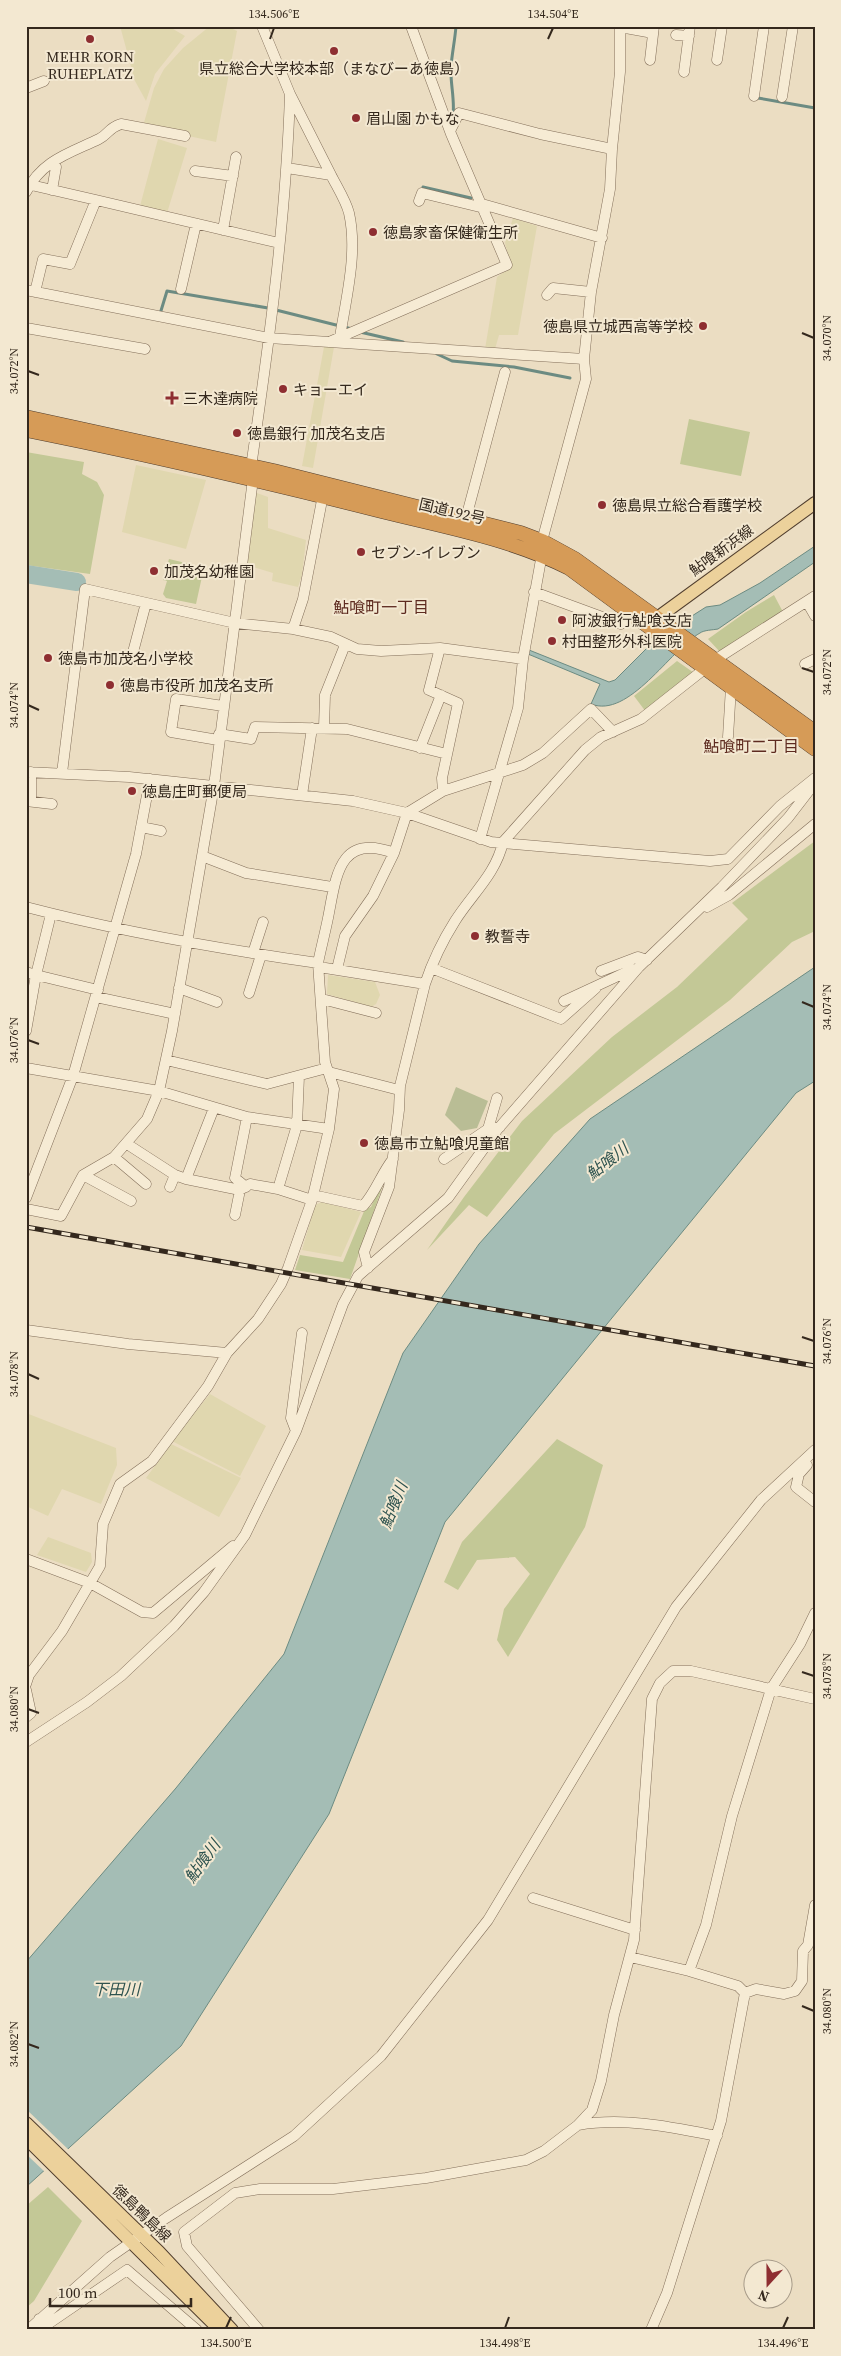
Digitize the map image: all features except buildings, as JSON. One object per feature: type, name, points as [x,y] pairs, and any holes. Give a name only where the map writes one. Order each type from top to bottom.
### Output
[{"type":"highway","name":"国道192号","points":[[26,417],[252,473],[323,495],[542,548],[575,559],[657,625],[711,665],[815,732]]},
{"type":"highway","name":"国道192号","points":[[26,430],[252,473],[466,518],[521,533],[633,615],[657,625]]},
{"type":"highway","name":"国道192号","points":[[711,665],[731,687],[815,749]]},
{"type":"main road","name":"鮎喰新浜線","points":[[657,625],[815,503]]},
{"type":"main road","name":"徳島鴨島線","points":[[26,2122],[134,2235],[220,2330]]},
{"type":"main road","name":"徳島鴨島線","points":[[26,2138],[195,2288],[232,2330]]},
{"type":"street","points":[[262,26],[290,94],[349,212],[351,232],[350,270],[341,329],[329,342]]},
{"type":"street","points":[[341,329],[355,330],[506,265],[483,206],[450,131],[411,26]]},
{"type":"street","points":[[717,60],[722,26]]},
{"type":"street","points":[[754,96],[764,26]]},
{"type":"street","points":[[782,98],[794,26]]},
{"type":"street","points":[[480,839],[518,708],[523,658],[542,548],[586,379],[584,360],[591,292],[610,189],[620,72],[620,27],[653,29],[650,60]]},
{"type":"street","points":[[676,34],[690,31],[683,55],[684,72]]},
{"type":"street","points":[[26,88],[44,81]]},
{"type":"street","points":[[26,1209],[61,1216],[83,1175],[114,1157],[127,1144],[147,1119],[159,1091],[175,1014],[214,786],[270,338],[288,168],[290,94]]},
{"type":"street","points":[[450,131],[459,113],[540,134],[612,149]]},
{"type":"street","points":[[29,188],[46,164],[102,138],[111,128],[121,124],[185,136]]},
{"type":"street","points":[[223,230],[236,157]]},
{"type":"street","points":[[52,190],[56,167]]},
{"type":"street","points":[[288,168],[331,175]]},
{"type":"street","points":[[195,171],[233,176]]},
{"type":"street","points":[[29,188],[52,190],[279,243]]},
{"type":"street","points":[[419,201],[422,193],[483,206],[602,238]]},
{"type":"street","points":[[96,200],[70,264],[43,259],[31,291],[270,338],[584,360]]},
{"type":"street","points":[[182,288],[196,224]]},
{"type":"street","points":[[547,295],[553,288],[591,292]]},
{"type":"street","points":[[26,328],[145,349]]},
{"type":"street","points":[[466,518],[505,372]]},
{"type":"street","points":[[293,629],[303,599],[323,495]]},
{"type":"street","points":[[62,773],[85,589],[235,623],[293,629],[332,637],[345,645],[357,649],[381,651],[440,648],[523,658]]},
{"type":"street","points":[[534,592],[621,624],[633,615]]},
{"type":"street","points":[[368,1268],[364,1252],[389,1187],[399,1110],[399,1090],[430,968],[455,922],[499,859],[504,842],[585,750],[601,737],[641,719],[711,665],[811,599],[815,616]]},
{"type":"street","points":[[132,656],[146,603]]},
{"type":"street","points":[[324,728],[325,695],[345,645]]},
{"type":"street","points":[[440,648],[429,690],[458,703],[442,778],[443,791]]},
{"type":"street","points":[[805,664],[815,659]]},
{"type":"street","points":[[728,737],[731,687]]},
{"type":"street","points":[[420,748],[442,696]]},
{"type":"street","points":[[223,706],[176,699],[171,732],[251,739],[255,727],[347,729],[447,754]]},
{"type":"street","points":[[337,969],[345,936],[374,896],[394,853],[408,813],[443,791],[523,765],[543,753],[590,709],[613,732]]},
{"type":"street","points":[[302,795],[312,728]]},
{"type":"street","points":[[52,804],[29,801],[29,772],[150,779],[353,801],[408,813],[480,839],[710,861],[728,859],[780,806],[815,778]]},
{"type":"street","points":[[26,1198],[73,1076],[136,854],[150,779]]},
{"type":"street","points":[[26,1742],[87,1702],[128,1670],[174,1626],[204,1592],[245,1535],[296,1431],[343,1304],[358,1276],[448,1198],[500,1127],[643,964],[697,912],[788,818],[815,783]]},
{"type":"street","points":[[697,912],[729,895],[815,824]]},
{"type":"street","points":[[141,827],[161,832]]},
{"type":"street","points":[[27,1678],[62,1631],[100,1566],[103,1524],[120,1484],[152,1461],[208,1386],[227,1353],[258,1319],[281,1284],[313,1197],[329,1129],[334,1089],[325,1062],[322,999],[318,965],[332,888],[341,864],[362,848],[380,848],[394,853]]},
{"type":"street","points":[[202,856],[246,873],[332,888]]},
{"type":"street","points":[[26,907],[115,928],[425,984]]},
{"type":"street","points":[[26,1031],[31,973],[51,914]]},
{"type":"street","points":[[249,994],[263,922]]},
{"type":"street","points":[[601,971],[638,957],[643,964]]},
{"type":"street","points":[[564,1002],[643,964]]},
{"type":"street","points":[[430,968],[561,1019],[596,988]]},
{"type":"street","points":[[31,973],[97,994],[175,1014]]},
{"type":"street","points":[[179,988],[217,1002]]},
{"type":"street","points":[[322,999],[376,1013]]},
{"type":"street","points":[[166,1060],[267,1084],[328,1070],[399,1090]]},
{"type":"street","points":[[26,1068],[159,1091],[247,1118],[329,1129]]},
{"type":"street","points":[[278,1189],[297,1126],[299,1076]]},
{"type":"street","points":[[488,1129],[497,1098]]},
{"type":"street","points":[[186,1179],[214,1108]]},
{"type":"street","points":[[243,1189],[235,1178],[247,1118]]},
{"type":"street","points":[[444,1159],[488,1129],[500,1127]]},
{"type":"street","points":[[127,1144],[174,1175],[186,1179],[243,1189]]},
{"type":"street","points":[[114,1157],[146,1184]]},
{"type":"street","points":[[235,1215],[243,1189],[250,1184],[363,1206],[371,1198],[385,1169],[394,1158]]},
{"type":"street","points":[[83,1175],[131,1201]]},
{"type":"street","points":[[170,1187],[174,1175]]},
{"type":"street","points":[[26,1330],[128,1344],[227,1353]]},
{"type":"street","points":[[296,1431],[291,1418],[302,1333]]},
{"type":"street","points":[[814,1451],[810,1462],[799,1474],[796,1487],[815,1502]]},
{"type":"street","points":[[28,2330],[38,2319],[134,2235],[294,2136],[381,2056],[488,1920],[676,1607],[761,1500],[814,1451]]},
{"type":"street","points":[[26,1559],[90,1583],[142,1612],[153,1613],[245,1535]]},
{"type":"street","points":[[689,1971],[706,1925],[732,1816],[771,1689],[800,1644],[815,1613]]},
{"type":"street","points":[[259,2330],[187,2246],[184,2232],[235,2194],[260,2189],[333,2189],[426,2178],[526,2160],[544,2152],[578,2125],[592,2110],[601,2081],[614,2015],[630,1957],[635,1930],[652,1699],[660,1683],[673,1671],[691,1671],[815,1699]]},
{"type":"street","points":[[26,1690],[31,1713],[26,1717]]},
{"type":"street","points":[[533,1898],[635,1930]]},
{"type":"street","points":[[745,1993],[756,1989],[784,1994],[795,1991],[802,1981],[803,1951],[808,1945],[815,1905]]},
{"type":"street","points":[[630,1957],[689,1971],[738,1986],[745,1993]]},
{"type":"street","points":[[651,2330],[667,2293],[717,2136],[732,2068],[745,1993]]},
{"type":"street","points":[[578,2125],[641,2122],[717,2136]]},
{"type":"street","points":[[38,2319],[45,2326],[127,2270],[197,2330]]},
{"type":"shaded area","points":[[120,26],[168,26],[185,36],[155,74],[146,101],[135,81]]},
{"type":"shaded area","points":[[210,26],[233,26],[233,29],[237,31],[216,142],[143,126],[154,88],[164,69],[183,48]]},
{"type":"shaded area","points":[[158,139],[187,148],[167,213],[140,206]]},
{"type":"shaded area","points":[[513,218],[537,226],[518,335],[499,335],[495,349],[485,349],[497,277],[511,267],[505,243]]},
{"type":"shaded area","points":[[324,347],[334,347],[313,468],[302,466]]},
{"type":"shaded area","points":[[136,465],[206,480],[186,549],[122,532]]},
{"type":"shaded area","points":[[254,492],[268,497],[268,528],[306,540],[302,575],[298,587],[272,581],[273,573],[246,565]]},
{"type":"shaded area","points":[[328,975],[375,982],[380,995],[376,1004],[371,1007],[327,994]]},
{"type":"shaded area","points":[[322,1202],[361,1212],[341,1257],[302,1250],[315,1205]]},
{"type":"shaded area","points":[[210,1394],[266,1426],[240,1476],[172,1441]]},
{"type":"shaded area","points":[[26,1413],[116,1448],[117,1465],[101,1504],[62,1489],[48,1516],[26,1506]]},
{"type":"shaded area","points":[[171,1444],[241,1478],[219,1517],[146,1478]]},
{"type":"shaded area","points":[[48,1537],[91,1553],[92,1562],[86,1572],[37,1555]]},
{"type":"green space","points":[[689,419],[750,432],[741,476],[680,464]]},
{"type":"green space","points":[[26,452],[84,462],[82,474],[97,482],[104,495],[90,574],[26,565]]},
{"type":"green space","points":[[169,559],[190,564],[190,569],[203,572],[196,604],[166,598],[163,594],[167,581],[163,580]]},
{"type":"green space","points":[[774,595],[783,612],[720,652],[708,639],[746,612]]},
{"type":"green space","points":[[677,661],[697,675],[646,712],[634,696]]},
{"type":"green space","points":[[815,841],[815,931],[792,942],[730,1000],[554,1134],[487,1217],[469,1205],[427,1250],[464,1197],[522,1121],[612,1037],[677,987],[748,919],[732,903]]},
{"type":"green space","points":[[456,1087],[488,1101],[477,1128],[461,1131],[445,1115]]},
{"type":"green space","points":[[382,1182],[383,1185],[350,1279],[295,1270],[300,1255],[343,1262],[365,1209],[371,1207]]},
{"type":"green space","points":[[557,1439],[603,1465],[585,1527],[508,1657],[497,1640],[504,1609],[530,1574],[515,1557],[477,1560],[458,1590],[444,1582],[462,1542]]},
{"type":"green space","points":[[48,2187],[82,2221],[34,2301],[26,2308],[26,2206]]},
{"type":"water","points":[[815,546],[815,562],[718,629],[700,633],[634,693],[620,702],[605,706],[591,704],[600,684],[528,654],[529,650],[609,682],[615,680],[649,646],[695,614],[706,607],[720,605],[760,583]]},
{"type":"water","name":"下田川","points":[[815,967],[815,1081],[796,1093],[445,1522],[329,1814],[181,2046],[26,2187],[26,1962],[176,1788],[284,1654],[403,1353],[479,1244],[590,1119]]},
{"type":"pier","points":[[26,2109],[70,2151],[46,2173],[26,2154]]},
{"type":"waterway","points":[[450,117],[453,115],[451,67],[456,26]]},
{"type":"waterway","points":[[758,98],[815,108]]},
{"type":"waterway","points":[[423,187],[471,198]]},
{"type":"waterway","points":[[160,314],[167,291],[268,308],[352,329]]},
{"type":"waterway","points":[[360,332],[403,342]]},
{"type":"waterway","points":[[437,354],[452,361],[514,367],[570,378]]},
{"type":"waterway","points":[[26,574],[77,582]]},
{"type":"railway","points":[[26,1227],[815,1366]]},
{"type":"place","name":"MEHR KORN RUHEPLATZ","points":[[90,39]]},
{"type":"place","name":"県立総合大学校本部（まなびーあ徳島）","points":[[334,51]]},
{"type":"place","name":"眉山園 かもな","points":[[356,118]]},
{"type":"place","name":"徳島家畜保健衛生所","points":[[373,232]]},
{"type":"place","name":"徳島県立城西高等学校","points":[[703,326]]},
{"type":"place","name":"キョーエイ","points":[[283,389]]},
{"type":"place","name":"三木達病院","points":[[172,398]]},
{"type":"place","name":"徳島銀行 加茂名支店","points":[[237,433]]},
{"type":"place","name":"徳島県立総合看護学校","points":[[602,505]]},
{"type":"place","name":"セブン-イレブン","points":[[361,552]]},
{"type":"place","name":"加茂名幼稚園","points":[[154,571]]},
{"type":"place","name":"阿波銀行鮎喰支店","points":[[562,620]]},
{"type":"place","name":"村田整形外科医院","points":[[552,641]]},
{"type":"place","name":"徳島市加茂名小学校","points":[[48,658]]},
{"type":"place","name":"徳島市役所 加茂名支所","points":[[110,685]]},
{"type":"place","name":"徳島庄町郵便局","points":[[132,791]]},
{"type":"place","name":"教誓寺","points":[[475,936]]},
{"type":"place","name":"徳島市立鮎喰児童館","points":[[364,1143]]},
{"type":"district","name":"鮎喰町一丁目","points":[[381,607]]},
{"type":"district","name":"鮎喰町二丁目","points":[[751,746]]},
{"type":"water label","name":"鮎喰川","points":[[607,1161]]},
{"type":"water label","name":"鮎喰川","points":[[393,1505]]},
{"type":"water label","name":"鮎喰川","points":[[202,1861]]}]
